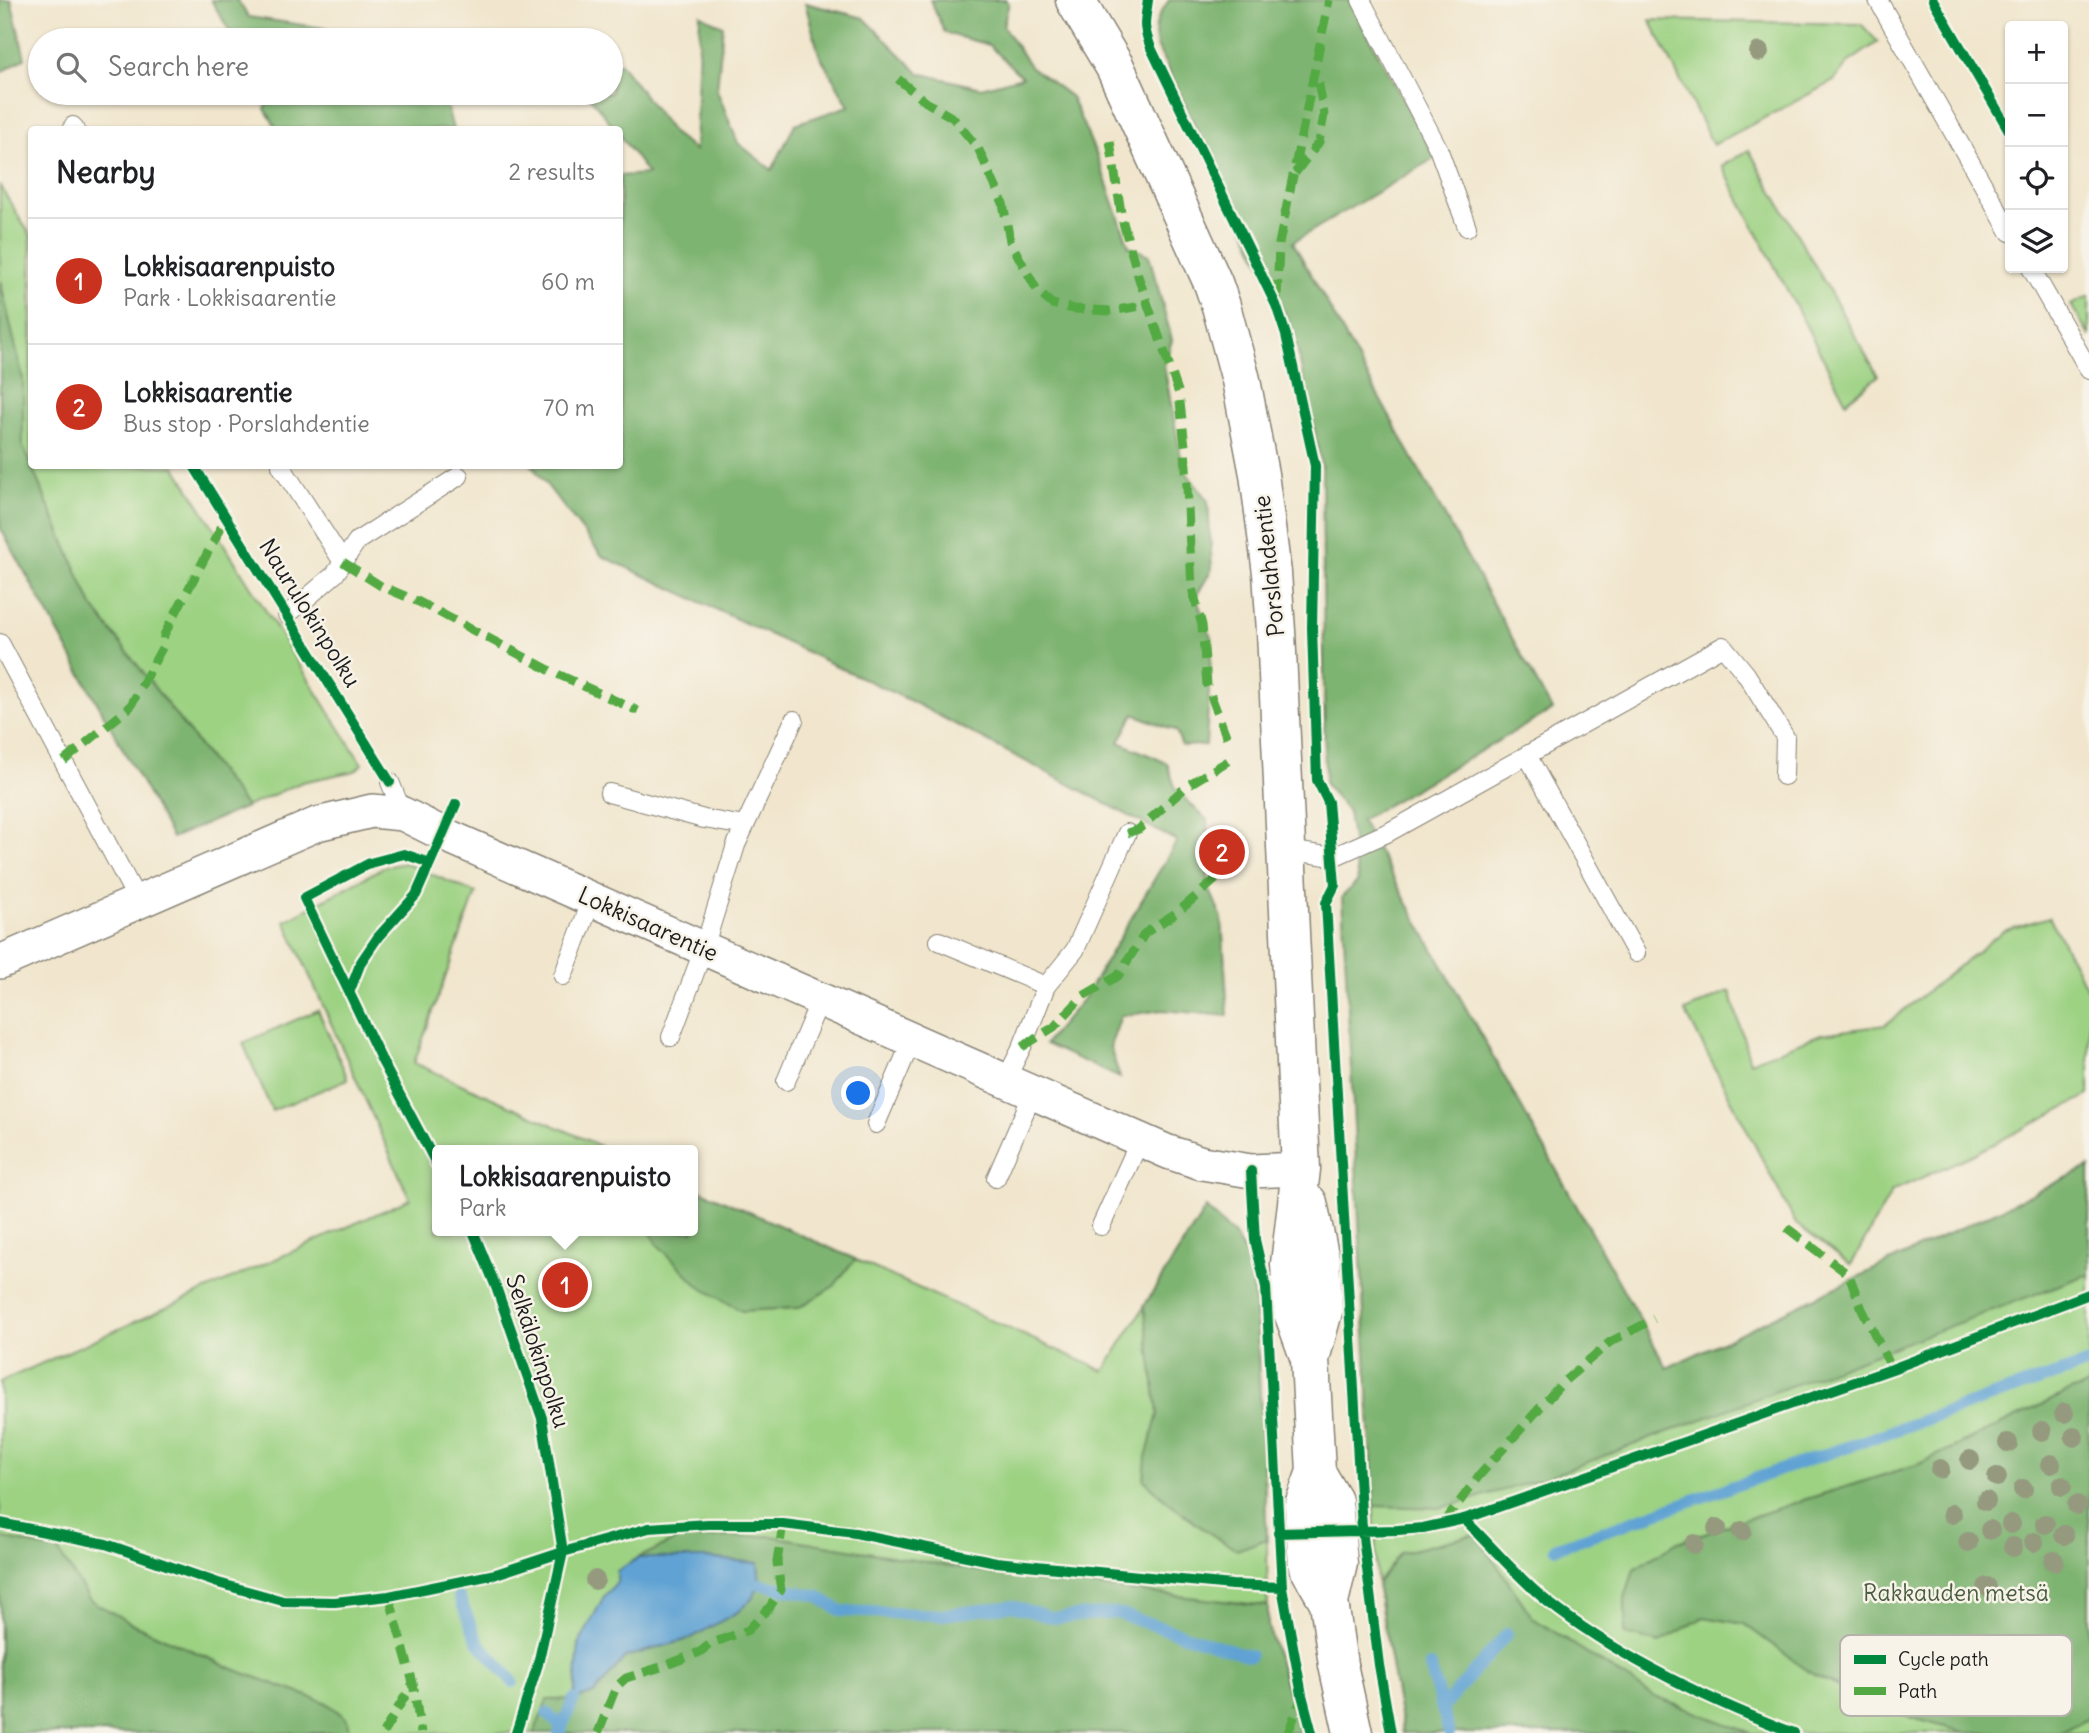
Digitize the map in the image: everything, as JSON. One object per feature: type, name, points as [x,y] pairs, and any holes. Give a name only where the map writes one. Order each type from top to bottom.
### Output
[{"type":"street","name":"Porslahdentie","points":[[1076,0],[1115,67],[1213,283],[1241,380],[1259,474],[1272,573],[1301,1169],[1290,1264],[1293,1311],[1310,1359],[1316,1472],[1304,1505],[1308,1566],[1329,1602],[1338,1665],[1353,1733]]},
{"type":"street","name":"Lokkisaarentie","points":[[0,962],[317,824],[372,811],[403,814],[592,900],[1168,1152],[1202,1163],[1251,1171],[1301,1169]]},
{"type":"lane","points":[[1361,0],[1438,148],[1468,227]]},
{"type":"lane","points":[[1878,0],[2005,223]]},
{"type":"lane","points":[[2034,273],[2089,370]]},
{"type":"lane","points":[[283,469],[343,562]]},
{"type":"lane","points":[[287,615],[335,575],[357,541],[459,476]]},
{"type":"lane","points":[[0,643],[138,901]]},
{"type":"lane","points":[[1287,850],[1333,857],[1389,832],[1723,646],[1746,674],[1785,737],[1784,776]]},
{"type":"lane","points":[[671,1037],[704,948],[736,845],[794,720]]},
{"type":"lane","points":[[1527,755],[1636,953]]},
{"type":"lane","points":[[390,782],[403,814]]},
{"type":"lane","points":[[609,793],[704,820],[745,826]]},
{"type":"lane","points":[[996,1178],[1019,1087],[1022,1048],[1046,986],[1075,950],[1127,833]]},
{"type":"lane","points":[[563,976],[592,900]]},
{"type":"lane","points":[[939,941],[1046,986]]},
{"type":"lane","points":[[786,1081],[820,1000]]},
{"type":"lane","points":[[876,1124],[912,1040]]},
{"type":"lane","points":[[1101,1226],[1140,1140]]},
{"type":"green space","points":[[0,0],[11,0],[25,58],[0,73]]},
{"type":"green space","points":[[211,0],[237,0],[249,17],[323,28],[228,28]]},
{"type":"green space","points":[[930,0],[1006,0],[1009,3],[1003,26],[1030,66],[1071,97],[1097,156],[1129,246],[1149,255],[1172,340],[1164,366],[1183,468],[1208,501],[1212,569],[1196,597],[1212,639],[1206,745],[1182,746],[1176,731],[1134,714],[1119,742],[1167,763],[1176,790],[1207,820],[1208,886],[1222,918],[1228,1016],[1162,1010],[1121,1016],[1110,1047],[1120,1078],[1045,1044],[1084,998],[1177,841],[913,702],[602,556],[534,469],[623,469],[623,176],[648,174],[623,140],[623,126],[613,126],[596,105],[623,105],[623,67],[673,133],[695,150],[700,14],[723,26],[717,90],[738,143],[772,170],[795,124],[849,106],[819,54],[805,3],[864,18],[919,73],[981,88],[1022,77],[989,45],[945,33]]},
{"type":"green space","points":[[1169,0],[1349,0],[1435,158],[1293,242],[1552,710],[1361,820],[1667,1368],[2089,1167],[2089,1274],[1545,1478],[1441,1508],[1374,1506],[1342,897],[1358,881],[1348,812],[1325,784],[1322,468],[1294,333],[1157,46],[1157,22]]},
{"type":"green space","points":[[1650,20],[1861,24],[1878,42],[1849,62],[1834,81],[1713,145]]},
{"type":"green space","points":[[267,105],[446,105],[452,126],[275,126],[265,109]]},
{"type":"green space","points":[[1749,150],[1878,376],[1846,402],[1722,166]]},
{"type":"green space","points":[[0,186],[28,231],[28,459],[23,447],[23,379],[0,280]]},
{"type":"green space","points":[[0,280],[23,379],[23,447],[28,459],[28,469],[33,469],[92,606],[246,807],[172,838],[0,527]]},
{"type":"green space","points":[[2089,296],[2089,335],[2071,305]]},
{"type":"green space","points":[[33,469],[177,469],[362,764],[355,771],[302,782],[246,807],[92,606]]},
{"type":"green space","points":[[405,863],[476,893],[414,1063],[598,1145],[432,1145],[432,1236],[698,1236],[698,1189],[1104,1371],[1206,1208],[1234,1236],[1251,1263],[1267,1539],[1268,1626],[1300,1733],[0,1733],[0,1382],[410,1199],[285,921],[384,867]]},
{"type":"green space","points":[[2049,917],[2089,992],[2089,1095],[1972,1155],[1892,1191],[1851,1265],[1796,1224],[1685,1011],[1730,991],[1750,1062],[1821,1034],[1885,1025],[2003,931]]},
{"type":"green space","points":[[318,1010],[348,1079],[272,1111],[243,1043]]},
{"type":"green space","points":[[2089,1167],[2089,1733],[1403,1733],[1377,1584],[1371,1442],[1667,1368]]},
{"type":"green space","points":[[698,1189],[855,1259],[834,1286],[798,1308],[742,1311],[700,1287],[656,1243],[652,1236],[698,1236]]},
{"type":"green space","points":[[1206,1208],[1234,1236],[1251,1263],[1267,1539],[1237,1550],[1188,1518],[1144,1480],[1146,1457],[1158,1414],[1144,1306]]},
{"type":"green space","name":"Rakkauden metsä","points":[[2089,1385],[2089,1718],[2060,1733],[1967,1733],[1905,1716],[2072,1716],[2072,1635],[1840,1635],[1840,1687],[1815,1676],[1744,1624],[1704,1617],[1659,1643],[1625,1634],[1625,1598],[1634,1569],[1678,1542],[1919,1464],[2070,1391]]},
{"type":"green space","points":[[1476,1534],[1533,1618],[1655,1697],[1751,1733],[1403,1733],[1377,1584],[1400,1553]]},
{"type":"green space","points":[[772,1536],[1026,1579],[1268,1606],[1268,1626],[1300,1733],[534,1733],[547,1700],[574,1699],[595,1693],[625,1657],[689,1639],[739,1611],[760,1584],[757,1563],[704,1558],[638,1558],[680,1538]]},
{"type":"green space","points":[[0,1537],[58,1551],[90,1600],[131,1623],[233,1669],[327,1703],[347,1719],[349,1733],[0,1733]]},
{"type":"water","points":[[638,1558],[704,1558],[758,1563],[760,1584],[752,1599],[739,1611],[689,1639],[625,1657],[595,1693],[574,1699],[579,1644],[604,1596],[617,1582],[617,1571]]},
{"type":"waterway","points":[[1555,1548],[2089,1363]]},
{"type":"waterway","points":[[760,1584],[817,1596],[841,1611],[943,1615],[1012,1606],[1053,1618],[1116,1613],[1250,1656]]},
{"type":"waterway","points":[[459,1597],[478,1642],[513,1682]]},
{"type":"waterway","points":[[1442,1708],[1507,1634]]},
{"type":"waterway","points":[[1430,1666],[1449,1733]]},
{"type":"waterway","points":[[559,1733],[574,1699]]},
{"type":"waterway","points":[[547,1713],[561,1727]]},
{"type":"marked path","points":[[1277,299],[1279,244],[1329,0]]},
{"type":"marked path","points":[[1295,173],[1319,142],[1324,115],[1317,74]]},
{"type":"marked path","points":[[898,79],[926,102],[953,118],[978,148],[1003,203],[1010,241],[1038,292],[1052,304],[1074,309],[1110,311],[1148,305]]},
{"type":"marked path","points":[[1110,141],[1122,219],[1139,279],[1179,394],[1185,446],[1192,588],[1202,625],[1207,685],[1228,741]]},
{"type":"marked path","points":[[64,761],[130,707],[163,646],[164,635],[226,518]]},
{"type":"marked path","points":[[343,562],[381,586],[419,602],[553,672],[638,711]]},
{"type":"marked path","points":[[1127,833],[1139,829],[1188,785],[1228,761]]},
{"type":"marked path","points":[[1022,1047],[1054,1027],[1083,996],[1118,976],[1145,933],[1179,911],[1230,867]]},
{"type":"marked path","points":[[1787,1228],[1849,1275],[1862,1309],[1892,1369]]},
{"type":"marked path","points":[[1443,1524],[1478,1477],[1562,1383],[1610,1342],[1654,1319]]},
{"type":"marked path","points":[[598,1733],[616,1687],[626,1678],[700,1652],[710,1644],[748,1630],[769,1608],[781,1590],[777,1562],[783,1524]]},
{"type":"marked path","points":[[389,1596],[413,1683],[421,1733]]},
{"type":"marked path","points":[[383,1733],[413,1683]]},
{"type":"marked path","points":[[1288,1733],[1301,1699]]},
{"type":"cycle path","points":[[1148,0],[1145,24],[1151,48],[1276,305],[1286,335],[1315,466],[1312,628],[1317,780],[1328,802],[1335,885],[1326,903],[1362,1529],[1379,1665],[1391,1733]]},
{"type":"cycle path","points":[[1933,0],[2005,123]]},
{"type":"cycle path","name":"Naurulokinpolku","points":[[196,469],[390,782]]},
{"type":"cycle path","points":[[349,993],[361,962],[378,937],[416,895],[456,804]]},
{"type":"cycle path","points":[[430,863],[404,854],[370,863],[304,898],[383,1063],[432,1156]]},
{"type":"cycle path","points":[[1251,1171],[1255,1240],[1266,1287],[1282,1587],[1302,1695],[1312,1733]]},
{"type":"cycle path","name":"Selkälokinpolku","points":[[475,1236],[542,1418],[563,1552],[538,1664],[516,1733]]},
{"type":"cycle path","points":[[1278,1533],[1398,1530],[1423,1528],[1464,1519],[1892,1369],[2089,1294]]},
{"type":"cycle path","points":[[1464,1519],[1537,1593],[1605,1642],[1666,1677],[1794,1733]]},
{"type":"cycle path","points":[[0,1523],[106,1544],[218,1583],[283,1601],[335,1602],[389,1596],[496,1574],[649,1528],[708,1524],[783,1524],[855,1533],[996,1562],[1232,1585],[1282,1587]]},
{"type":"place","name":"Lokkisaarentie","points":[[1222,852]]},
{"type":"place","name":"Lokkisaarenpuisto","points":[[565,1285]]}]
